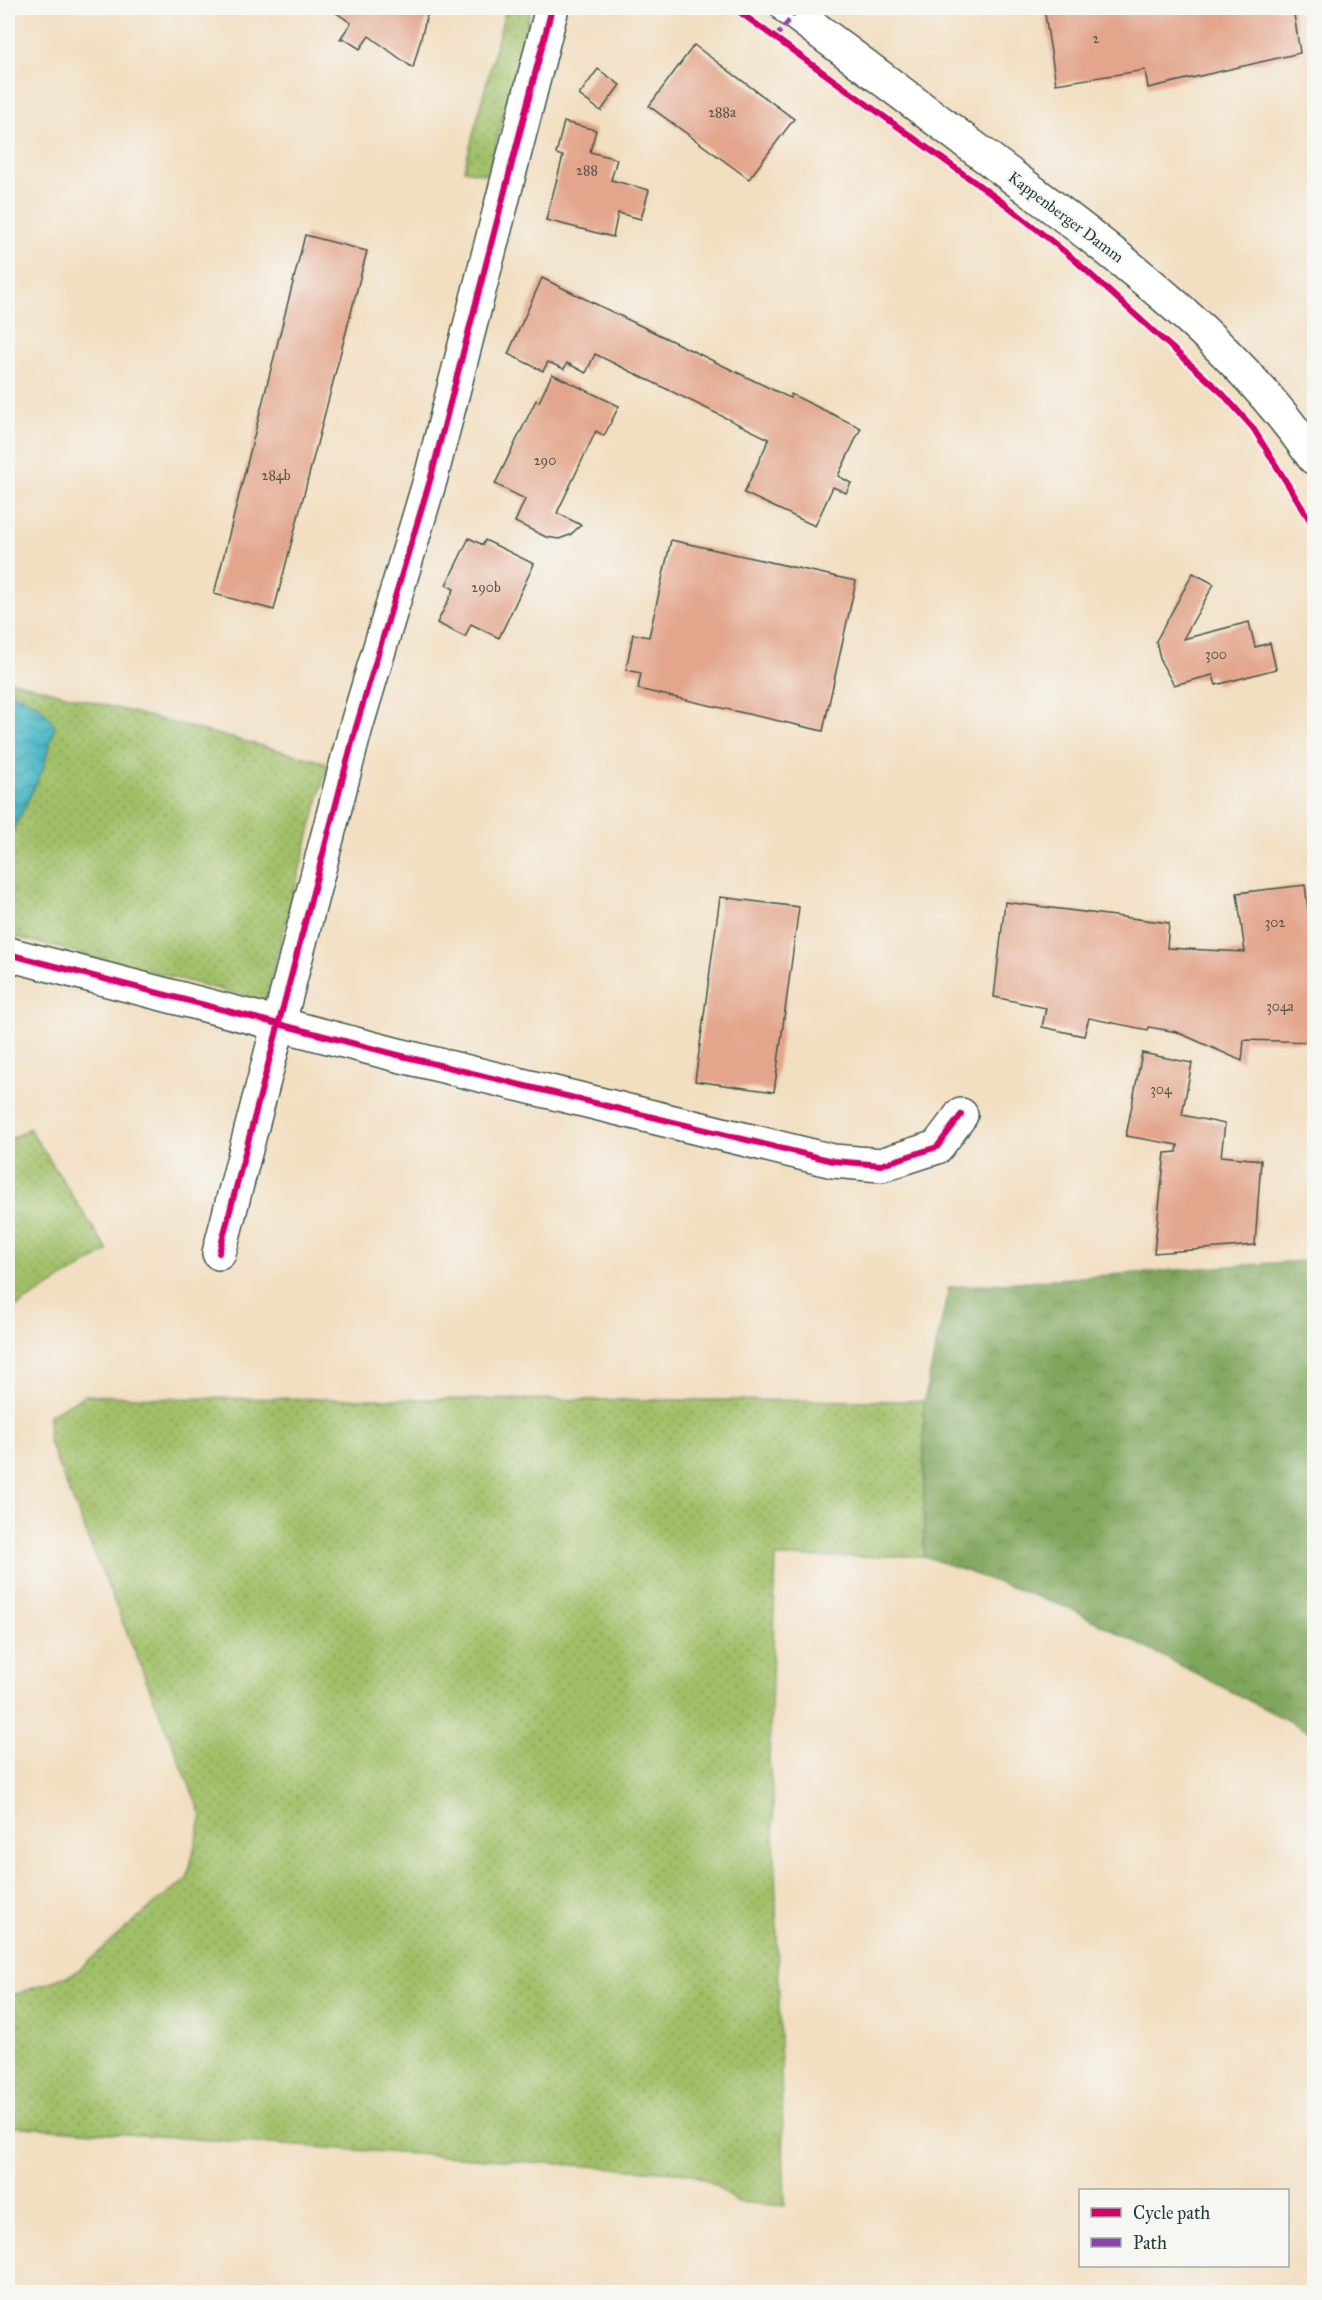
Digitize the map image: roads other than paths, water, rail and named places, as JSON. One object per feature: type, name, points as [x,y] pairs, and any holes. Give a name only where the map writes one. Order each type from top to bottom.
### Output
[{"type":"street","points":[[219,1252],[356,727],[431,477],[552,8]]},
{"type":"street","name":"Kappenberger Damm","points":[[788,8],[1119,257],[1236,363],[1296,431],[1314,458]]},
{"type":"street","points":[[8,954],[277,1024],[833,1161],[881,1165],[937,1148],[961,1115]]},
{"type":"water","points":[[8,690],[40,706],[55,725],[43,769],[8,840]]}]
